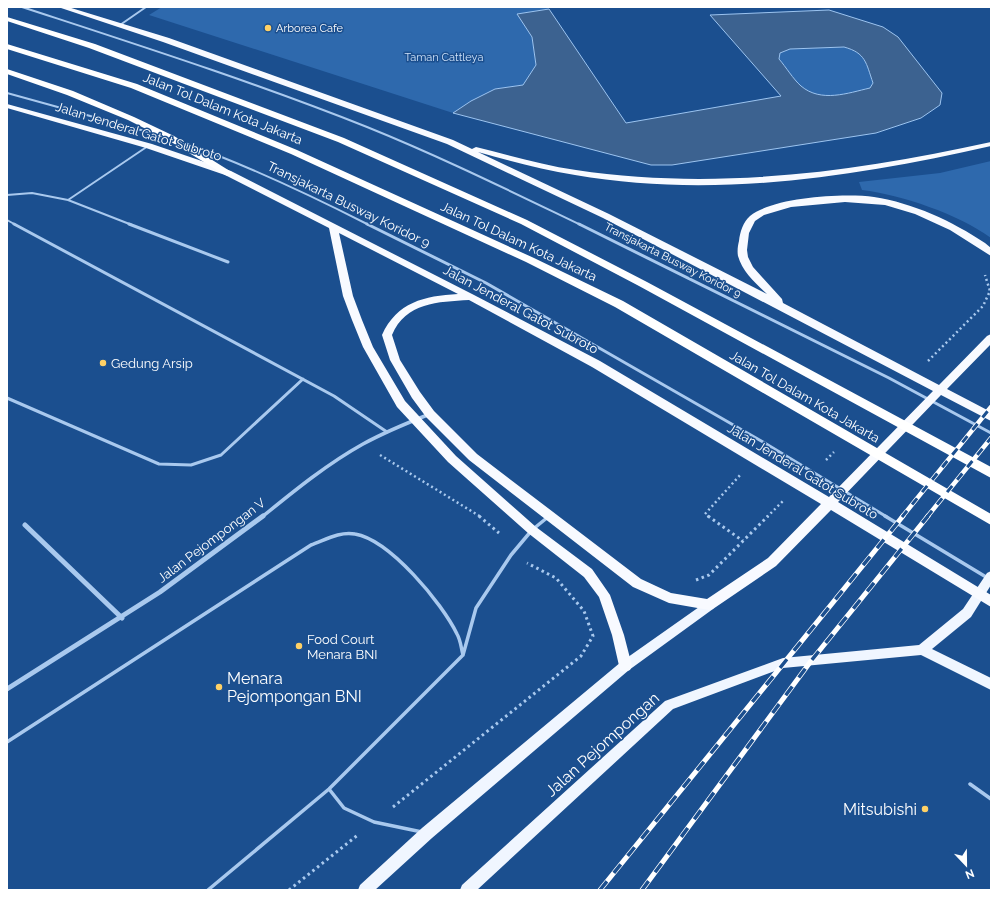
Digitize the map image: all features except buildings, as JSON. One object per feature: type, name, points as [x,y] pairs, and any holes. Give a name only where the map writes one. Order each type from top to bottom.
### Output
[{"type":"highway","points":[[61,7],[166,40],[450,142],[541,166],[576,172],[652,181],[689,183],[771,180],[830,174],[919,160],[991,144]]},
{"type":"highway","name":"Jalan Tol Dalam Kota Jakarta","points":[[7,19],[92,46],[341,140],[524,222],[643,284],[991,473]]},
{"type":"highway","name":"Jalan Tol Dalam Kota Jakarta","points":[[7,46],[134,86],[294,152],[530,260],[619,304],[991,520]]},
{"type":"highway","points":[[7,71],[82,97],[171,138],[228,173]]},
{"type":"highway","name":"Jalan Jenderal Gatot Subroto","points":[[7,106],[149,146],[228,173],[333,228],[471,297],[596,364],[756,458],[991,602]]},
{"type":"highway","points":[[450,142],[606,216],[790,310],[991,417]]},
{"type":"highway","points":[[790,310],[761,283],[742,256],[744,232],[752,219],[768,209],[835,199],[874,200],[910,210],[961,232],[986,247],[991,253]]},
{"type":"highway","points":[[333,228],[348,296],[365,340],[402,404],[414,420],[452,459],[532,530],[588,573],[604,595],[618,635],[625,666]]},
{"type":"highway","points":[[471,297],[435,298],[408,309],[394,321],[387,335],[395,360],[430,414],[474,457],[637,583],[669,598],[709,605],[772,562],[991,338]]},
{"type":"main road","points":[[991,576],[967,613],[922,650],[991,684]]},
{"type":"main road","points":[[365,890],[427,833],[625,666],[709,605]]},
{"type":"main road","name":"Jalan Pejompongan","points":[[467,890],[668,705],[783,663],[922,650]]},
{"type":"street","name":"Jalan Pejompongan V","points":[[7,689],[122,618],[210,558],[322,471],[354,450],[387,432],[430,414]]},
{"type":"street","points":[[26,525],[122,618]]},
{"type":"lane","name":"Transjakarta Busway Koridor 9","points":[[22,7],[214,70],[367,127],[477,175],[616,241],[889,378],[991,433]]},
{"type":"lane","points":[[120,25],[146,7]]},
{"type":"lane","name":"Transjakarta Busway Koridor 9","points":[[7,93],[171,138],[222,156],[291,186],[486,283],[792,459],[991,580]]},
{"type":"lane","points":[[68,200],[149,146]]},
{"type":"lane","points":[[7,194],[32,193],[68,200],[228,262]]},
{"type":"lane","points":[[7,220],[303,379],[340,400],[387,432]]},
{"type":"lane","points":[[7,398],[159,464],[185,467],[204,462],[221,455],[303,379]]},
{"type":"lane","points":[[208,890],[329,789],[463,655],[476,608],[511,555],[532,530],[549,516]]},
{"type":"lane","points":[[7,742],[311,545],[341,534],[356,534],[386,548],[433,596],[457,633],[463,655]]},
{"type":"lane","points":[[970,784],[991,799]]},
{"type":"lane","points":[[329,789],[344,808],[374,822],[427,833]]},
{"type":"path","points":[[376,453],[483,518],[499,533]]},
{"type":"path","points":[[743,542],[705,514],[756,458]]},
{"type":"path","points":[[289,890],[581,656],[593,636],[584,611],[556,578],[511,555]]},
{"type":"green space","name":"Taman Cattleya","points":[[162,7],[546,7],[549,9],[518,14],[532,37],[536,65],[523,85],[495,89],[471,101],[453,113],[149,15]]},
{"type":"green space","points":[[844,47],[857,52],[867,64],[873,83],[870,88],[844,94],[817,94],[801,86],[779,59],[780,52],[790,49]]},
{"type":"green space","points":[[991,161],[991,238],[963,221],[929,207],[894,196],[862,190],[859,182],[940,173]]},
{"type":"shaded area","points":[[549,9],[626,123],[781,96],[710,15],[829,10],[883,27],[898,37],[942,93],[940,105],[921,118],[876,133],[672,165],[651,165],[453,113],[471,101],[495,89],[523,85],[536,65],[532,37],[517,14]],"holes":[[[844,47],[857,52],[867,64],[873,83],[870,88],[844,94],[826,95],[809,91],[798,83],[779,59],[780,53],[790,49]]]},
{"type":"railway","points":[[902,517],[991,407]]},
{"type":"railway","points":[[927,517],[991,438]]},
{"type":"railway","points":[[600,890],[903,516]]},
{"type":"railway","points":[[642,890],[811,661],[928,516]]},
{"type":"place","name":"Arborea Cafe","points":[[268,28]]},
{"type":"place","name":"Gedung Arsip","points":[[103,363]]},
{"type":"place","name":"Food Court Menara BNI","points":[[299,646]]},
{"type":"place","name":"Menara Pejompongan BNI","points":[[219,687]]},
{"type":"place","name":"Mitsubishi","points":[[925,809]]}]
